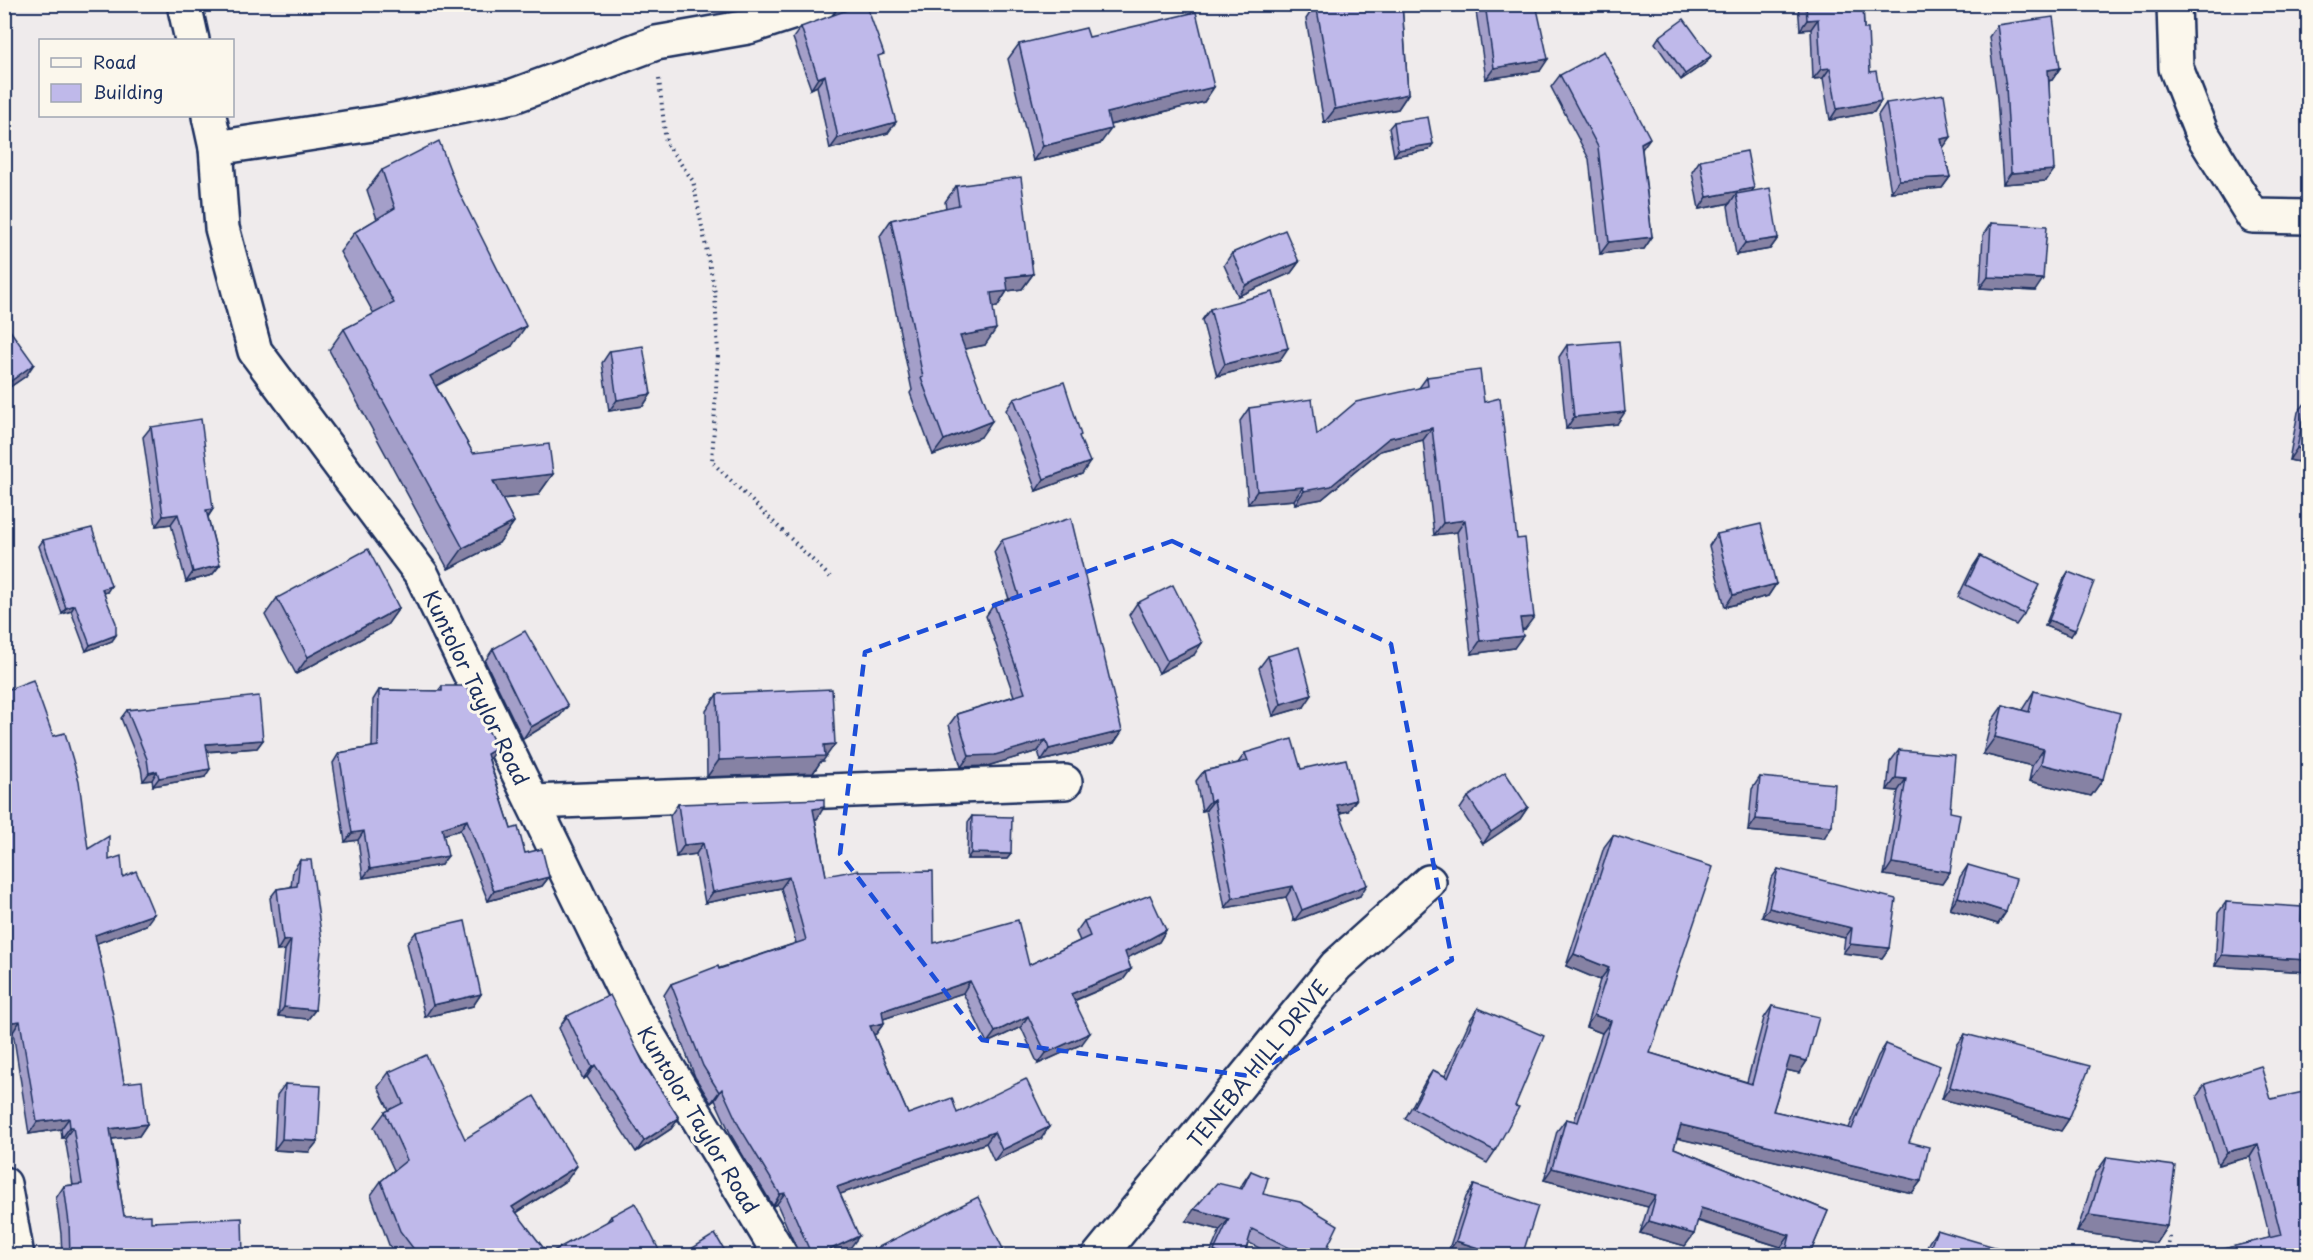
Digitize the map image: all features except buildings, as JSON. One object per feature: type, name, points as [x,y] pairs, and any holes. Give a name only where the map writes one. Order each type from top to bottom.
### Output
[{"type":"street","points":[[184,4],[192,39]]},
{"type":"street","points":[[216,148],[385,122],[513,96],[656,43],[748,27],[819,4]]},
{"type":"street","points":[[2174,4],[2176,68],[2201,132],[2253,216],[2308,217]]},
{"type":"street","name":"Kuntolor Taylor Road","points":[[208,117],[216,148],[222,228],[255,351],[422,575],[636,1015],[781,1256]]},
{"type":"street","points":[[533,802],[1065,782]]},
{"type":"street","name":"TENEBA HILL DRIVE","points":[[1099,1256],[1336,966],[1429,882]]},
{"type":"street","points":[[4,1184],[17,1256]]},
{"type":"path","points":[[656,43],[666,143],[693,182],[715,293],[718,354],[712,462],[830,577]]},
{"type":"path","points":[[2167,1256],[2169,1233]]},
{"type":"highlighted area","points":[[1172,541],[1391,644],[1452,960],[1250,1076],[982,1040],[840,854],[865,652]]}]
